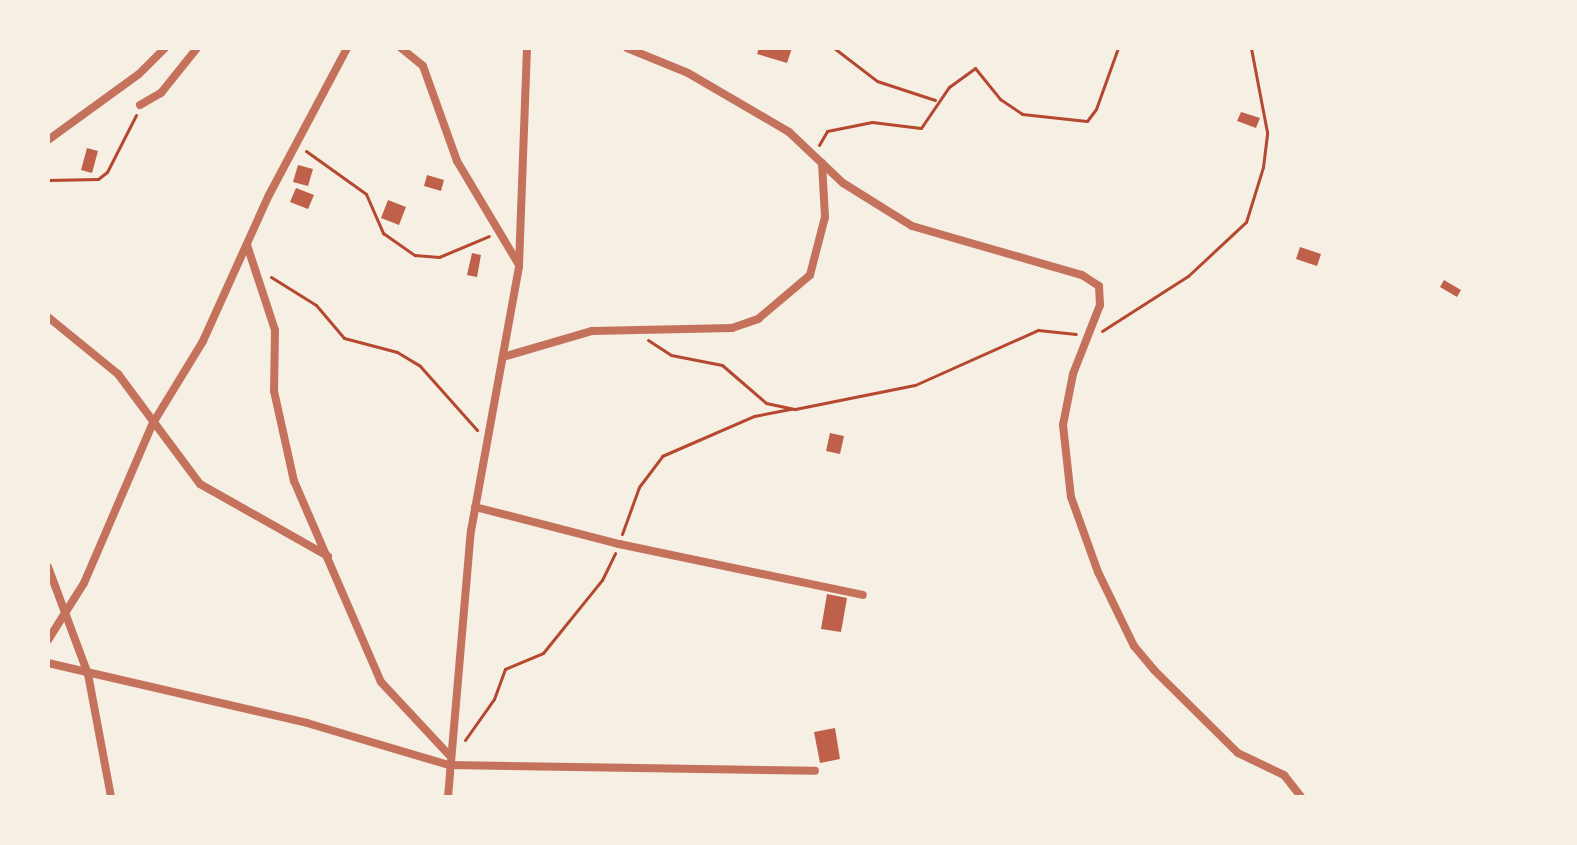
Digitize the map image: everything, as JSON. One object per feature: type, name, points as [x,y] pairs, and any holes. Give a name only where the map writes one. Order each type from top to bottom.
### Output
[{"type":"street","points":[[48,140],[139,74],[165,48]]},
{"type":"street","points":[[140,105],[161,93],[197,48]]},
{"type":"street","points":[[48,640],[68,611],[153,423],[203,341],[296,142],[347,48]]},
{"type":"street","points":[[401,48],[427,73],[457,161],[496,232],[519,266]]},
{"type":"street","points":[[448,797],[475,507],[519,266],[527,48]]},
{"type":"street","points":[[627,48],[688,73],[789,132],[868,202],[912,226],[1082,275],[1099,286],[1102,296],[1065,407],[1064,455],[1071,497],[1119,620],[1154,670],[1229,745],[1284,775],[1301,797]]},
{"type":"street","points":[[503,357],[592,331],[636,327],[732,328],[758,319],[810,275],[825,217],[819,159]]},
{"type":"street","points":[[247,245],[275,330],[274,391],[294,481],[381,682],[408,717],[451,762]]},
{"type":"street","points":[[48,317],[118,374],[200,484],[329,556]]},
{"type":"street","points":[[475,507],[619,544],[863,595]]},
{"type":"street","points":[[48,567],[68,611],[88,674],[111,797]]},
{"type":"street","points":[[48,663],[342,732],[451,762],[815,771]]},
{"type":"path","points":[[834,48],[877,81],[937,100]]},
{"type":"path","points":[[819,159],[827,131],[833,129],[872,122],[921,128],[937,100],[975,68],[1000,99],[1022,114],[1087,121],[1096,109],[1118,48]]},
{"type":"path","points":[[451,762],[477,718],[494,699],[505,669],[543,653],[602,580],[619,544],[639,487],[662,456],[754,416],[915,385],[1038,330],[1059,328],[1086,337],[1188,276],[1246,222],[1263,167],[1267,132],[1251,48]]},
{"type":"path","points":[[48,180],[98,179],[107,172],[140,105]]},
{"type":"path","points":[[296,142],[366,194],[383,233],[415,255],[439,257],[496,232]]},
{"type":"path","points":[[259,275],[296,289],[344,338],[397,352],[420,366],[487,443]]},
{"type":"path","points":[[636,327],[656,349],[722,365],[766,403],[795,409]]},
{"type":"building","points":[[759,48],[792,48],[787,63],[757,54]]},
{"type":"building","points":[[1241,112],[1260,118],[1256,128],[1237,121]]},
{"type":"building","points":[[87,148],[98,151],[92,173],[81,170]]},
{"type":"building","points":[[298,165],[313,169],[308,186],[293,182]]},
{"type":"building","points":[[427,175],[444,180],[441,191],[424,186]]},
{"type":"building","points":[[296,188],[314,195],[308,209],[290,202]]},
{"type":"building","points":[[388,200],[406,207],[399,225],[381,218]]},
{"type":"building","points":[[1300,247],[1321,254],[1317,266],[1296,259]]},
{"type":"building","points":[[472,253],[481,255],[477,277],[467,275]]},
{"type":"building","points":[[1444,280],[1461,290],[1457,297],[1440,287]]},
{"type":"building","points":[[830,433],[844,436],[840,454],[826,451]]},
{"type":"building","points":[[827,594],[847,598],[841,632],[821,629]]},
{"type":"building","points":[[835,728],[840,759],[820,763],[814,732]]}]
